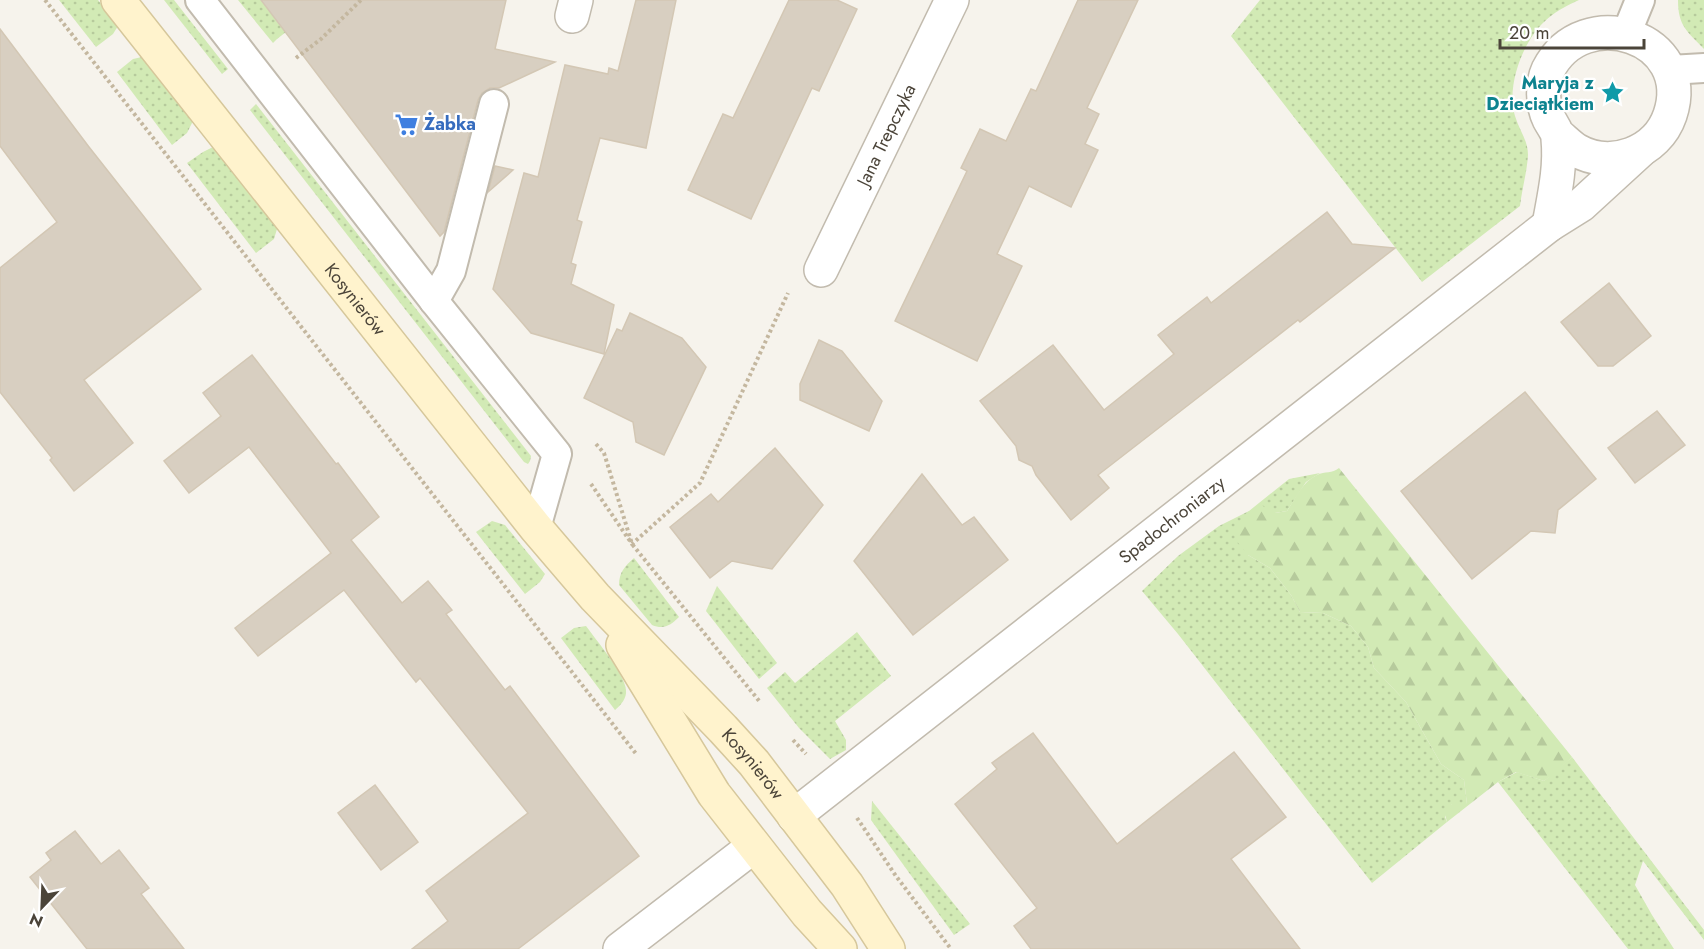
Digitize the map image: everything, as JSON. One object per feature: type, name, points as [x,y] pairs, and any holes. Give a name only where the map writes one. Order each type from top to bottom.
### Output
[{"type":"main road","name":"Kosynierów","points":[[118,0],[536,528],[595,597],[754,763],[847,885],[888,949]]},
{"type":"main road","name":"Kosynierów","points":[[595,597],[714,794],[807,913],[840,949]]},
{"type":"main road","points":[[754,846],[794,816]]},
{"type":"street","name":"Jana Trepczyka","points":[[821,270],[952,0]]},
{"type":"street","points":[[1549,225],[1558,167],[1558,135],[1547,116],[1544,93],[1547,71],[1558,52],[1575,38],[1596,29],[1619,29],[1640,36],[1657,51],[1670,70]]},
{"type":"street","name":"Spadochroniarzy","points":[[794,816],[1549,225],[1581,205],[1655,139],[1667,125],[1673,106],[1674,87],[1670,70]]},
{"type":"street","name":"Spadochroniarzy","points":[[1558,135],[1576,150],[1597,158],[1620,158],[1640,151]]},
{"type":"street","points":[[620,949],[754,846]]},
{"type":"lane","points":[[200,0],[434,301],[557,453],[536,528]]},
{"type":"lane","points":[[1627,32],[1640,0]]},
{"type":"lane","points":[[1670,70],[1704,68]]},
{"type":"lane","points":[[434,301],[451,271],[494,104]]},
{"type":"path","points":[[45,0],[643,762]]},
{"type":"path","points":[[264,81],[321,39],[361,0]]},
{"type":"path","points":[[632,544],[700,483],[794,281],[821,270]]},
{"type":"path","points":[[596,444],[604,453],[632,544]]},
{"type":"path","points":[[557,453],[591,483],[632,544],[766,709]]},
{"type":"path","points":[[788,735],[834,784],[896,876],[951,949]]},
{"type":"green space","points":[[59,0],[98,0],[118,26],[113,34],[96,47]]},
{"type":"green space","points":[[164,0],[174,0],[228,69],[222,74]]},
{"type":"green space","points":[[238,0],[261,0],[286,32],[273,43]]},
{"type":"green space","points":[[1260,0],[1579,0],[1552,15],[1536,31],[1523,53],[1514,79],[1515,116],[1527,145],[1528,155],[1520,206],[1422,282],[1231,36]]},
{"type":"green space","points":[[1678,0],[1704,0],[1704,49],[1682,22]]},
{"type":"green space","points":[[142,57],[193,121],[187,133],[172,145],[117,72],[133,59]]},
{"type":"green space","points":[[256,104],[531,456],[528,464],[524,462],[250,110]]},
{"type":"green space","points":[[213,147],[277,229],[274,239],[256,253],[187,163]]},
{"type":"green space","points":[[1339,468],[1572,757],[1544,781],[1516,772],[1498,782],[1447,822],[1444,810],[1452,804],[1467,804],[1464,780],[1441,764],[1406,702],[1374,668],[1368,647],[1351,626],[1323,613],[1300,612],[1291,595],[1270,568],[1248,555],[1235,539],[1240,522],[1249,511],[1261,505],[1275,513],[1287,511],[1307,482],[1317,475]]},
{"type":"green space","points":[[1320,473],[1306,482],[1287,511],[1275,513],[1248,555],[1270,568],[1291,595],[1300,612],[1323,613],[1351,626],[1368,647],[1374,668],[1406,702],[1441,764],[1464,780],[1467,804],[1452,804],[1445,817],[1447,822],[1372,883],[1142,591],[1178,556],[1219,526],[1249,511],[1289,479]]},
{"type":"green space","points":[[492,521],[505,525],[545,574],[540,582],[525,594],[476,532]]},
{"type":"green space","points":[[634,558],[679,617],[664,627],[652,625],[619,585],[623,570]]},
{"type":"green space","points":[[717,586],[777,663],[759,679],[706,611]]},
{"type":"green space","points":[[586,626],[616,666],[624,683],[626,696],[615,710],[561,638],[574,628]]},
{"type":"green space","points":[[857,632],[891,676],[835,721],[846,740],[846,750],[830,759],[799,728],[767,688],[785,672],[795,683]]},
{"type":"green space","points":[[1572,757],[1704,930],[1704,940],[1643,861],[1635,885],[1674,949],[1628,949],[1498,782],[1517,772],[1544,781]]},
{"type":"green space","points":[[872,801],[970,924],[954,935],[871,820]]},
{"type":"building","points":[[261,0],[506,0],[495,49],[555,62],[499,88],[490,88],[482,93],[478,100],[444,232],[440,236]]},
{"type":"building","points":[[636,0],[676,0],[646,148],[600,138],[577,220],[582,222],[571,263],[576,265],[571,284],[614,305],[604,354],[531,333],[493,289],[524,173],[538,177],[565,65],[608,74],[609,68],[618,71]]},
{"type":"building","points":[[789,0],[837,0],[857,9],[819,91],[812,88],[751,219],[688,190],[723,114],[733,118]]},
{"type":"building","points":[[1078,0],[1138,0],[1087,108],[1099,114],[1085,144],[1098,150],[1071,207],[1029,186],[997,254],[1022,266],[977,361],[895,321],[967,171],[961,168],[980,129],[1006,141],[1031,89],[1036,91]]},
{"type":"building","points":[[0,29],[201,289],[84,380],[133,443],[74,491],[50,460],[52,458],[0,392],[0,268],[57,222],[0,146]]},
{"type":"building","points":[[495,166],[513,170],[488,192]]},
{"type":"building","points":[[1327,212],[1352,244],[1395,248],[1098,475],[1109,488],[1071,520],[1036,475],[1032,466],[1019,460],[1016,446],[980,401],[1053,345],[1104,410],[1174,354],[1158,335],[1207,297],[1211,303]]},
{"type":"building","points":[[1609,283],[1651,336],[1613,366],[1598,366],[1561,322]]},
{"type":"building","points":[[630,313],[682,338],[706,367],[664,455],[636,442],[633,422],[584,398],[617,329],[622,331]]},
{"type":"building","points":[[819,340],[842,351],[882,401],[869,431],[800,400],[800,384]]},
{"type":"building","points":[[252,355],[379,517],[351,540],[402,603],[428,581],[452,610],[446,614],[505,690],[510,686],[639,856],[518,949],[412,949],[448,921],[426,891],[528,813],[420,678],[416,682],[344,590],[258,656],[235,628],[331,553],[249,447],[189,493],[164,461],[221,416],[203,393]]},
{"type":"building","points":[[1525,392],[1596,479],[1558,510],[1555,533],[1531,531],[1472,579],[1401,491]]},
{"type":"building","points":[[1657,411],[1685,445],[1635,483],[1608,448]]},
{"type":"building","points":[[775,448],[823,505],[772,569],[732,561],[710,578],[670,527],[711,494],[718,502]]},
{"type":"building","points":[[922,474],[962,525],[974,517],[1008,560],[913,635],[854,561]]},
{"type":"building","points":[[1033,733],[1117,844],[1234,752],[1286,817],[1231,859],[1300,949],[1031,949],[1014,926],[1037,908],[955,804],[997,769],[992,763]]},
{"type":"building","points":[[375,785],[418,842],[381,870],[338,813]]},
{"type":"building","points":[[75,831],[101,864],[119,850],[149,888],[141,894],[184,949],[87,949],[30,877],[51,860],[46,853]]},
{"type":"place","name":"Maryja z Dzieciątkiem","points":[[1612,93]]},
{"type":"place","name":"Żabka","points":[[406,124]]}]
